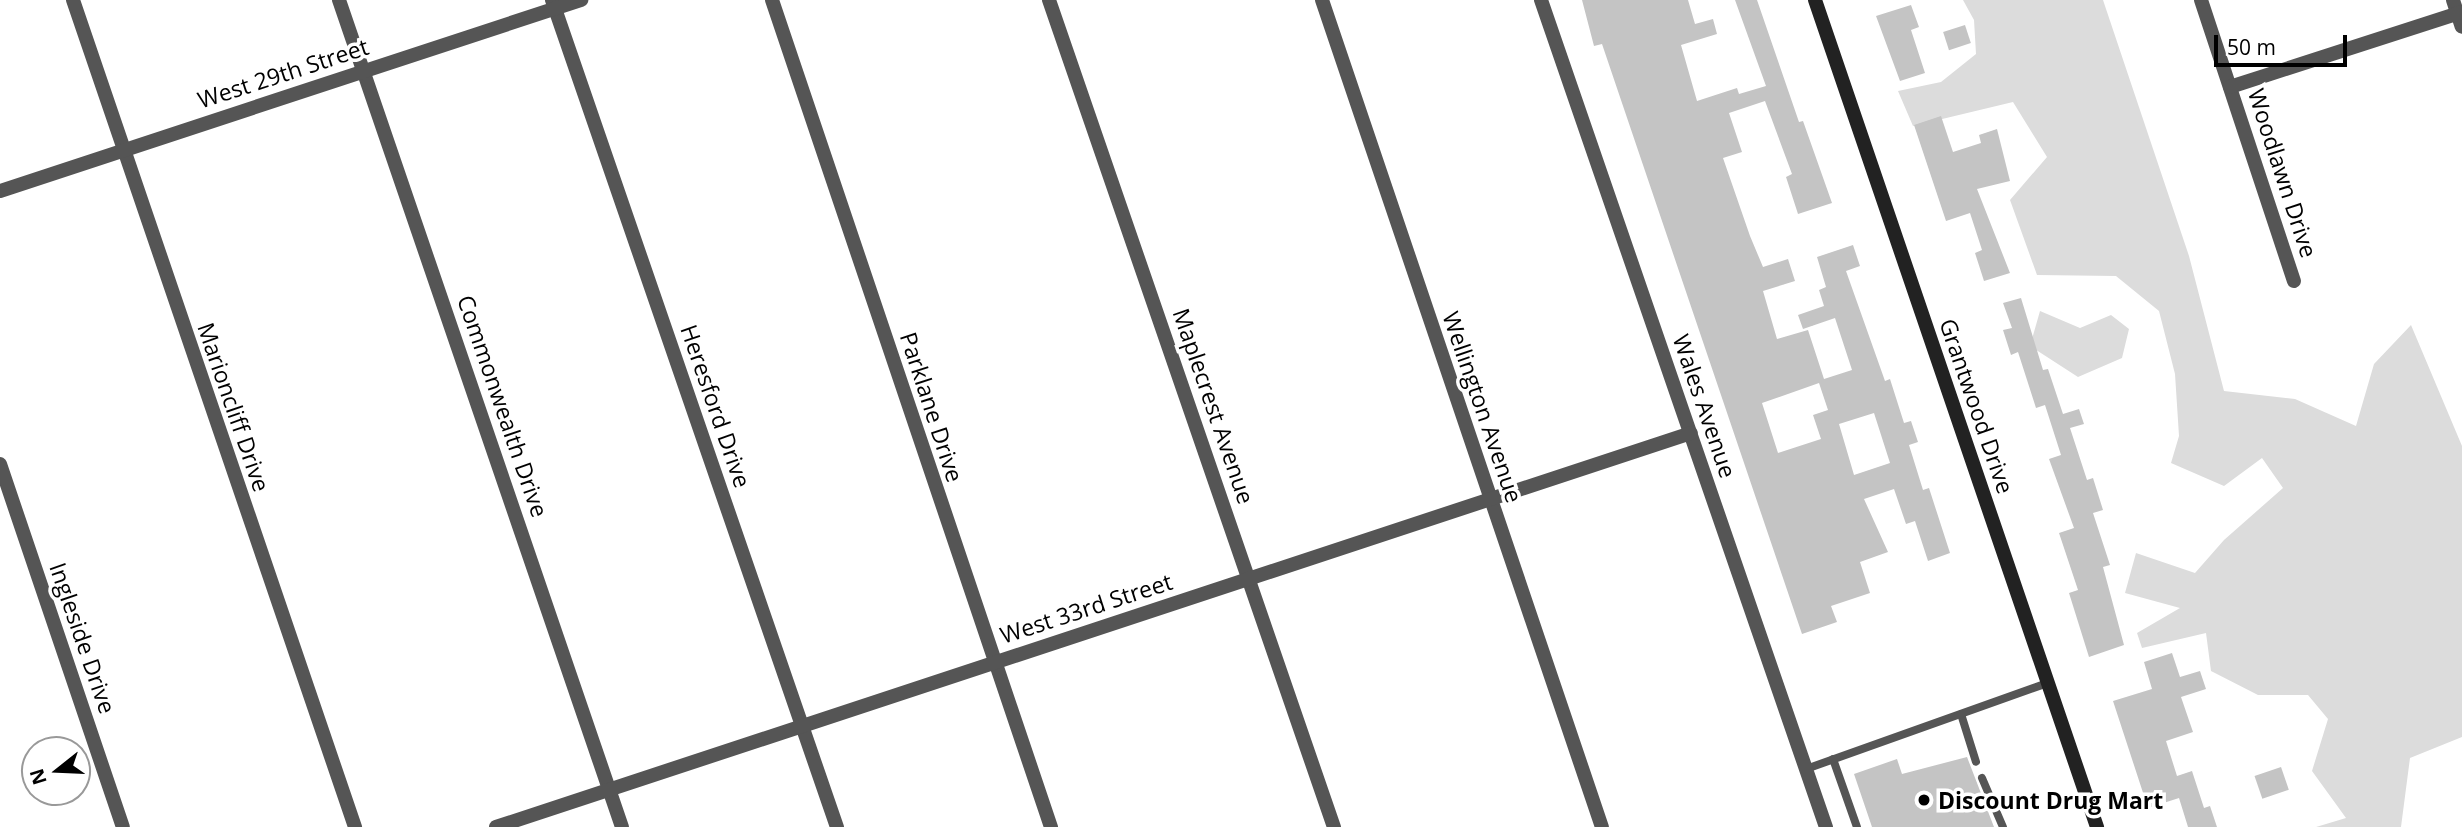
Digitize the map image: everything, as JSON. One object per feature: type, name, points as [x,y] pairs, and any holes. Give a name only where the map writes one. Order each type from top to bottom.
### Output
[{"type":"street","name":"Marioncliff Drive","points":[[73,0],[122,151],[355,827]]},
{"type":"street","name":"Commonwealth Drive","points":[[339,0],[622,827]]},
{"type":"street","name":"West 29th Street","points":[[0,191],[364,71],[554,4],[580,0]]},
{"type":"street","name":"Parklane Drive","points":[[772,0],[993,662],[1051,827]]},
{"type":"street","name":"Maplecrest Avenue","points":[[1049,0],[1334,827]]},
{"type":"street","name":"Wellington Avenue","points":[[1322,0],[1602,827]]},
{"type":"street","name":"Wales Avenue","points":[[1541,0],[1826,827]]},
{"type":"street","name":"Grantwood Drive","points":[[1815,0],[2097,827]]},
{"type":"street","name":"Woodlawn Drive","points":[[2201,0],[2294,281]]},
{"type":"street","name":"Heresford Drive","points":[[554,4],[837,827]]},
{"type":"street","points":[[2231,87],[2459,13]]},
{"type":"street","name":"West 33rd Street","points":[[496,827],[803,728],[993,662],[1491,501],[1691,433]]},
{"type":"street","name":"Ingleside Drive","points":[[0,464],[123,827]]},
{"type":"lane","points":[[1806,769],[2048,683]]},
{"type":"lane","points":[[1961,714],[1976,762]]},
{"type":"lane","points":[[1833,759],[1857,827]]},
{"type":"lane","points":[[1982,778],[2003,827]]},
{"type":"shaded area","points":[[1963,0],[2103,0],[2189,256],[2224,391],[2295,399],[2356,426],[2374,364],[2411,325],[2462,446],[2462,737],[2410,758],[2401,827],[2316,827],[2346,818],[2312,771],[2328,719],[2308,695],[2258,695],[2211,671],[2206,633],[2142,648],[2137,633],[2180,608],[2125,593],[2136,553],[2195,573],[2224,540],[2283,488],[2262,458],[2224,486],[2171,463],[2179,436],[2175,374],[2159,311],[2116,276],[2037,275],[2010,200],[2047,157],[2013,102],[1913,126],[1898,91],[1941,82],[1976,54],[1974,20]]},
{"type":"shaded area","points":[[2040,311],[2080,328],[2111,315],[2129,329],[2122,358],[2078,377],[2030,346]]},
{"type":"building","points":[[1582,0],[1688,0],[1695,24],[1713,19],[1717,34],[1681,45],[1697,101],[1737,88],[1739,94],[1766,86],[1735,0],[1757,0],[1799,122],[1803,121],[1832,203],[1798,214],[1786,177],[1792,174],[1765,101],[1729,113],[1742,152],[1723,158],[1750,236],[1763,267],[1788,259],[1795,281],[1763,291],[1777,339],[1808,330],[1824,379],[1852,370],[1835,318],[1803,329],[1798,315],[1824,306],[1819,290],[1826,287],[1817,257],[1853,245],[1860,266],[1846,271],[1885,381],[1890,379],[1904,423],[1911,421],[1918,442],[1909,445],[1923,490],[1929,488],[1950,553],[1928,561],[1915,521],[1906,524],[1894,489],[1864,499],[1888,552],[1860,562],[1870,593],[1831,606],[1837,622],[1802,634],[1602,44],[1594,46]],"holes":[[[1819,383],[1828,410],[1813,415],[1821,439],[1778,453],[1762,403]],[[1874,413],[1890,463],[1854,475],[1839,424]]]},
{"type":"building","points":[[1911,5],[1919,27],[1911,30],[1925,73],[1900,81],[1876,16]]},
{"type":"building","points":[[1965,25],[1971,43],[1949,50],[1943,32]]},
{"type":"building","points":[[1941,116],[1953,152],[1981,143],[1979,135],[1997,129],[2010,181],[1977,189],[2010,273],[1984,281],[1975,253],[1982,250],[1970,213],[1946,221],[1914,125]]},
{"type":"building","points":[[2021,298],[2043,370],[2048,369],[2063,414],[2079,409],[2084,424],[2070,428],[2087,480],[2093,478],[2103,510],[2093,513],[2110,565],[2103,567],[2124,645],[2089,657],[2069,593],[2078,590],[2059,533],[2074,528],[2049,459],[2061,455],[2045,405],[2036,408],[2018,352],[2011,355],[2003,330],[2012,328],[2003,303]]},
{"type":"building","points":[[2172,653],[2180,677],[2200,671],[2206,689],[2181,697],[2193,732],[2166,741],[2177,776],[2192,771],[2204,808],[2210,806],[2217,827],[2188,827],[2179,798],[2148,808],[2113,701],[2152,689],[2144,662]]},
{"type":"building","name":"Discount Drug Mart","points":[[1967,757],[1994,827],[1872,827],[1854,774],[1897,759],[1902,774]]},
{"type":"building","points":[[2281,767],[2289,790],[2262,799],[2255,776]]},
{"type":"place","name":"Discount Drug Mart","points":[[1924,800]]}]
